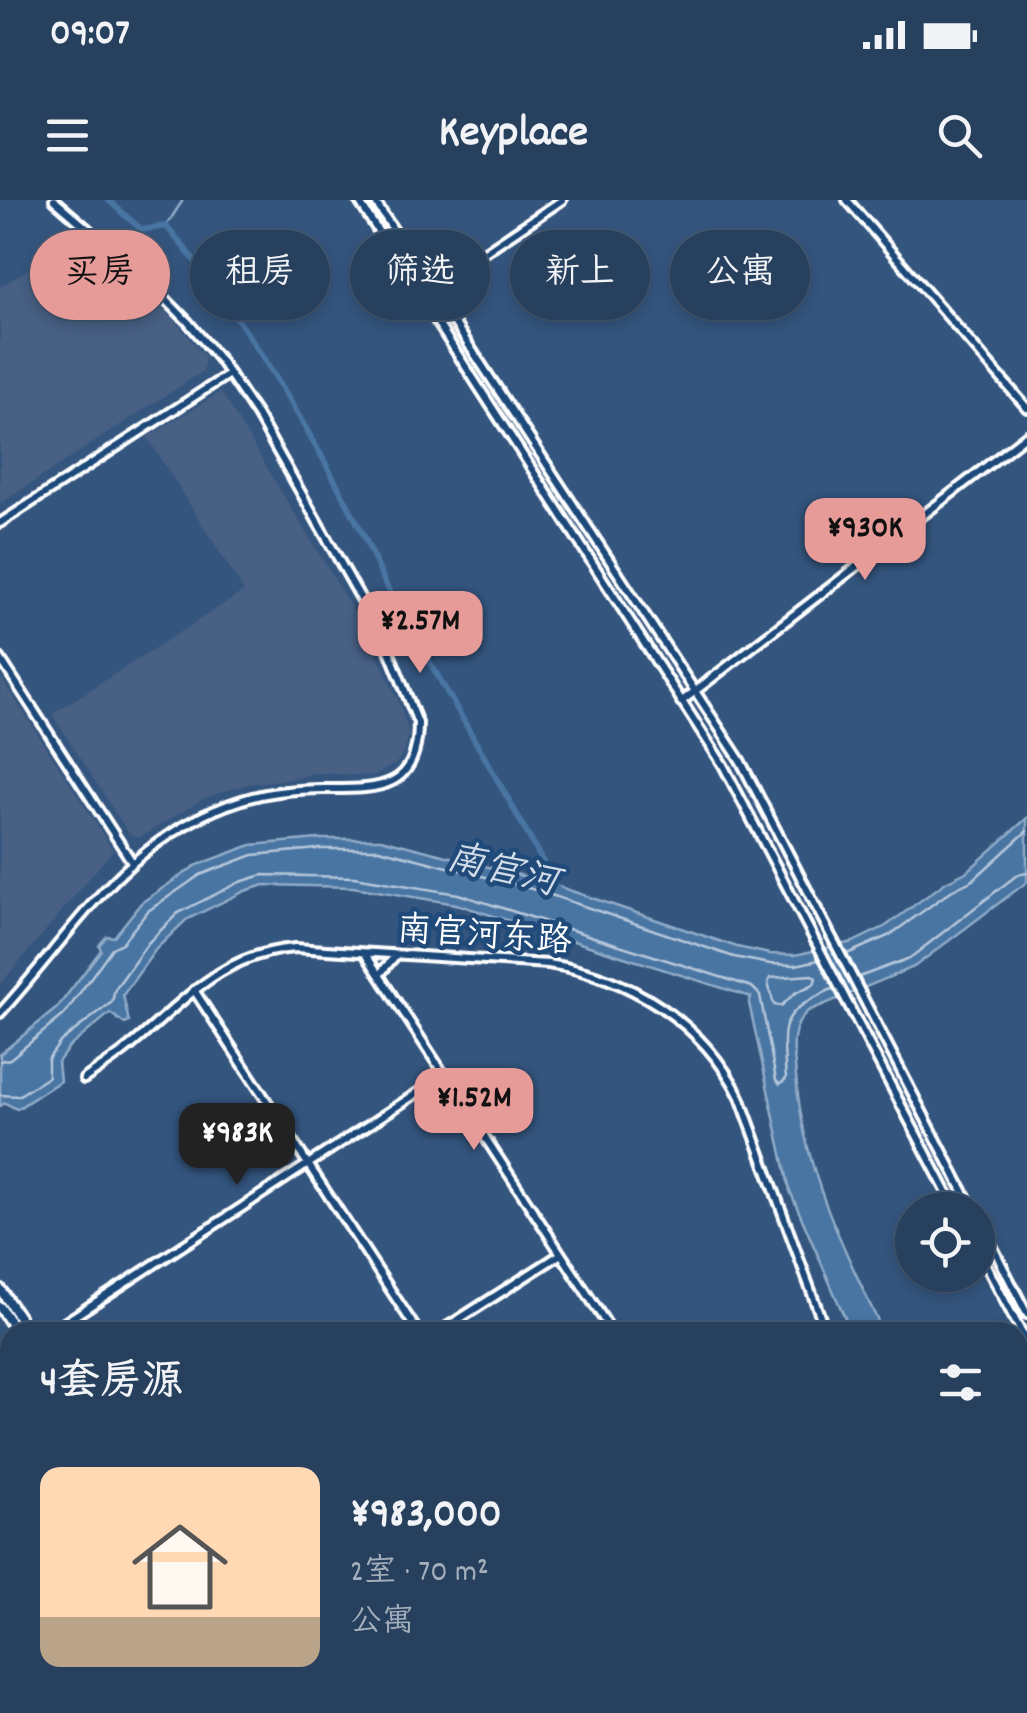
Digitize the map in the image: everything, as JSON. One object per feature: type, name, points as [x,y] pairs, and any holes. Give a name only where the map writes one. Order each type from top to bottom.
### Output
[{"type":"main road","points":[[0,1289],[22,1322]]},
{"type":"street","points":[[0,1013],[120,872],[180,827],[243,799],[320,789],[380,788],[403,773],[414,757],[418,737],[418,723],[386,643],[230,374],[146,279],[54,200]]},
{"type":"street","points":[[358,200],[377,230]]},
{"type":"street","points":[[374,200],[393,230]]},
{"type":"street","points":[[490,248],[562,200]]},
{"type":"street","points":[[847,200],[1027,408]]},
{"type":"street","points":[[433,320],[723,765],[946,1192]]},
{"type":"street","points":[[451,320],[740,760],[965,1192]]},
{"type":"street","points":[[0,524],[230,374]]},
{"type":"street","points":[[681,702],[1027,435]]},
{"type":"street","points":[[0,658],[132,862]]},
{"type":"street","name":"南官河东路","points":[[84,1079],[123,1052],[194,990],[228,967],[272,950],[295,948],[548,964],[583,970],[631,989],[689,1029],[720,1064],[740,1097],[822,1322]]},
{"type":"street","points":[[365,954],[605,1322]]},
{"type":"street","points":[[380,974],[396,955]]},
{"type":"street","points":[[194,990],[411,1322]]},
{"type":"street","points":[[65,1322],[445,1075]]},
{"type":"street","points":[[995,1251],[1027,1314]]},
{"type":"street","points":[[455,1322],[561,1254]]},
{"type":"street","points":[[995,1282],[1016,1322]]},
{"type":"shaded area","points":[[30,267],[30,320],[170,320],[170,315],[205,357],[203,371],[0,504],[0,287]]},
{"type":"shaded area","points":[[221,392],[367,633],[409,733],[396,764],[373,776],[313,773],[248,784],[205,798],[139,838],[129,834],[52,714],[244,591],[147,437]]},
{"type":"shaded area","points":[[0,676],[113,850],[0,985]]},
{"type":"water","name":"南官河","points":[[1027,818],[1027,882],[914,967],[808,1011],[795,1033],[800,1112],[816,1177],[878,1322],[847,1322],[790,1191],[749,1003],[751,997],[456,904],[353,887],[264,885],[245,891],[186,920],[156,949],[123,995],[129,1022],[125,1024],[110,1013],[69,1047],[58,1062],[60,1081],[17,1109],[5,1103],[0,1106],[0,1054],[57,1008],[101,950],[99,945],[107,936],[114,937],[141,903],[195,866],[251,845],[381,839],[542,881],[737,947],[795,955],[853,942],[886,926],[946,882],[968,871]]},
{"type":"waterway","name":"南官河","points":[[108,200],[142,230],[166,226],[248,334],[319,452],[387,587],[558,891]]},
{"type":"waterway","points":[[166,226],[183,200]]}]
